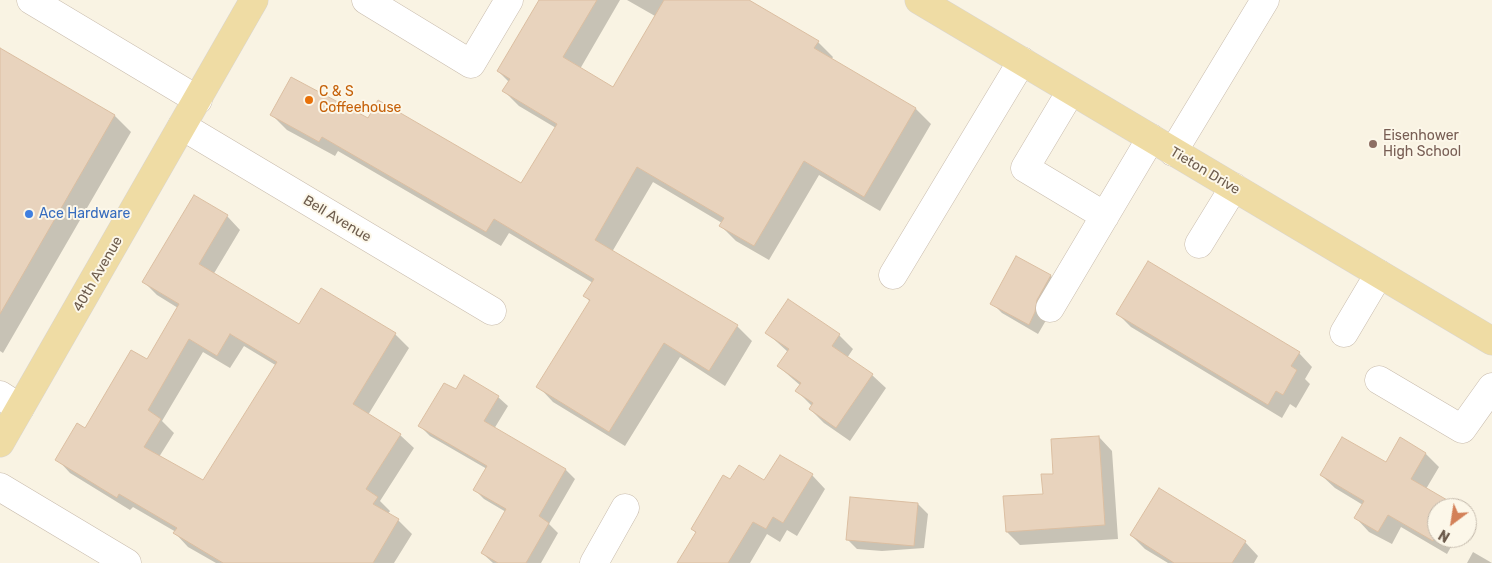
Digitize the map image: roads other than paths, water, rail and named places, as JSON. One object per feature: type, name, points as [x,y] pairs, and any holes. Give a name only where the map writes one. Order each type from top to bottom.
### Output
[{"type":"main road","name":"40th Avenue","points":[[0,443],[10,402],[198,100],[254,0]]},
{"type":"main road","name":"Tieton Drive","points":[[919,0],[1492,341]]},
{"type":"street","points":[[31,0],[198,100]]},
{"type":"street","points":[[366,0],[471,64],[509,0]]},
{"type":"street","points":[[1050,308],[1104,216],[1162,145],[1265,0]]},
{"type":"street","points":[[893,275],[1022,61]]},
{"type":"street","points":[[1071,91],[1025,168],[1104,216]]},
{"type":"street","name":"Bell Avenue","points":[[182,126],[492,311]]},
{"type":"street","points":[[1199,244],[1234,187]]},
{"type":"street","points":[[1344,333],[1379,274]]},
{"type":"street","points":[[1379,380],[1462,429],[1492,387]]},
{"type":"street","points":[[0,487],[127,563]]},
{"type":"street","points":[[594,563],[625,508]]},
{"type":"place","name":"C & S Coffeehouse","points":[[309,100]]},
{"type":"place","name":"Eisenhower High School","points":[[1373,144]]},
{"type":"place","name":"Ace Hardware","points":[[29,214]]}]
